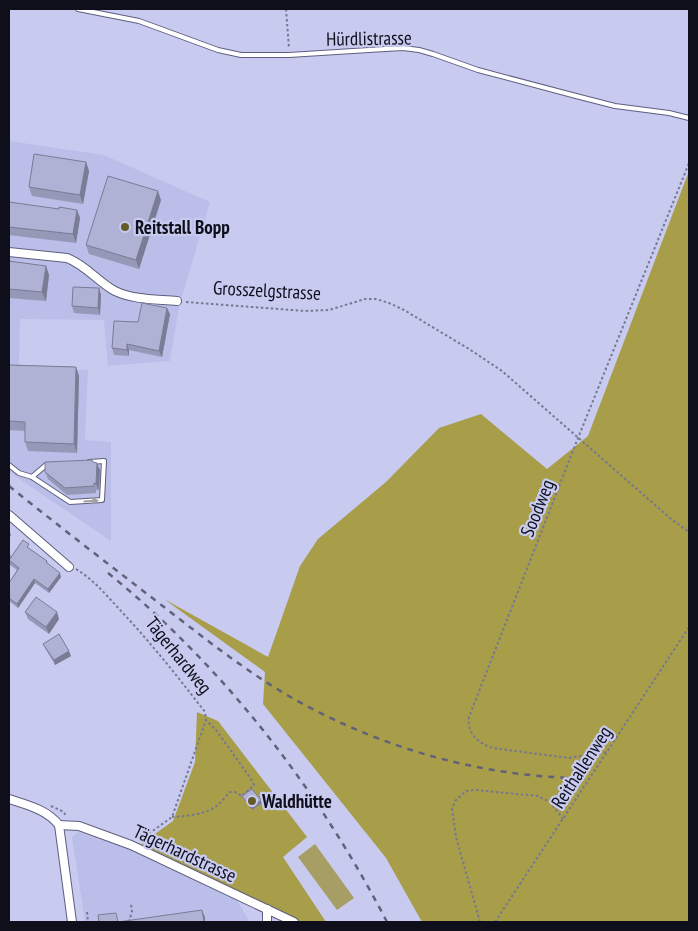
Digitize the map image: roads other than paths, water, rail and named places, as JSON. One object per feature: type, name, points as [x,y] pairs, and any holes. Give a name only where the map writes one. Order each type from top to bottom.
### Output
[{"type":"street","points":[[9,252],[67,258],[76,262],[114,291],[134,298],[177,301]]},
{"type":"street","points":[[9,515],[69,567]]},
{"type":"street","points":[[9,799],[45,812],[59,825],[72,922]]},
{"type":"street","name":"Tägerhardstrasse","points":[[59,825],[79,826],[131,845],[294,922]]},
{"type":"street","points":[[266,922],[267,910]]},
{"type":"lane","name":"Hürdlistrasse","points":[[78,9],[139,21],[232,54],[270,56],[386,49],[418,50],[478,70],[615,106],[669,113],[689,118]]},
{"type":"lane","points":[[9,465],[19,474],[32,477],[70,502],[102,500],[104,461],[85,462]]},
{"type":"lane","points":[[32,477],[46,465],[56,464]]},
{"type":"railway","points":[[9,486],[214,646],[266,682],[303,704],[367,734],[434,757],[503,772],[573,778]]},
{"type":"railway","points":[[108,573],[151,610],[191,649],[230,690],[266,733],[331,825],[387,922]]},
{"type":"place","name":"Reitstall Bopp","points":[[125,227]]},
{"type":"place","name":"Waldhütte","points":[[252,801]]}]
